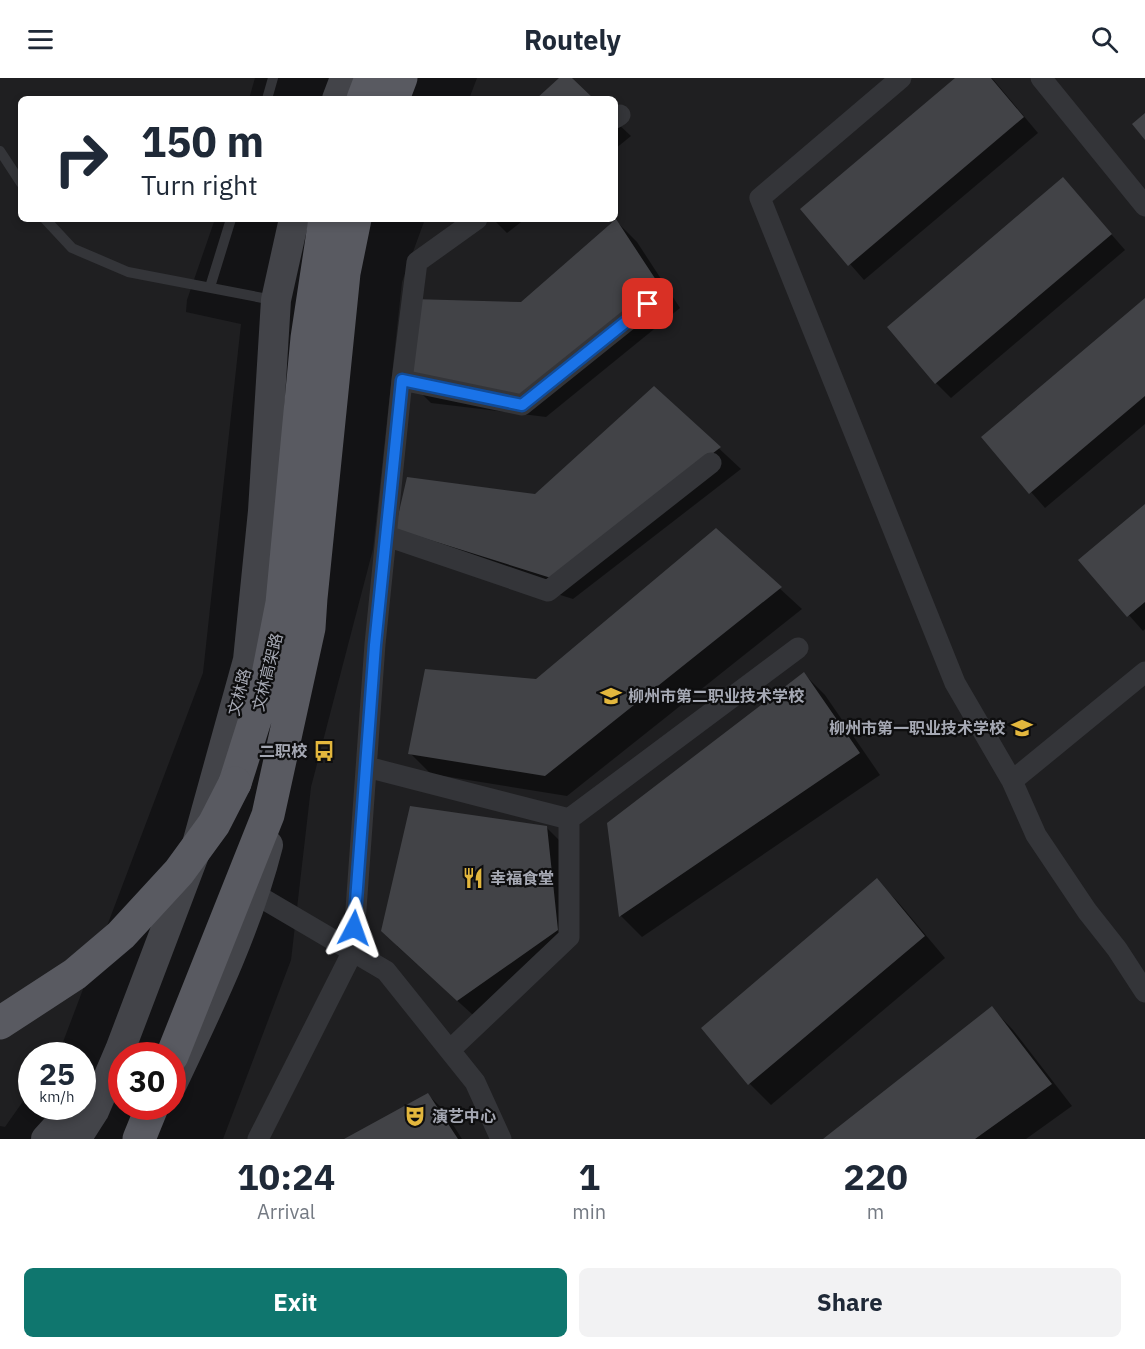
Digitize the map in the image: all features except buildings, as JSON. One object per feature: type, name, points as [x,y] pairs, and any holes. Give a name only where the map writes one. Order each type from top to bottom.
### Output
[{"type":"highway","points":[[364,96],[371,78]]},
{"type":"highway","points":[[394,96],[401,78]]},
{"type":"highway","name":"文林高架路","points":[[0,1023],[75,974],[121,936],[179,872],[214,824],[235,783],[266,685],[282,603],[307,338],[325,222]]},
{"type":"highway","name":"文林高架路","points":[[178,1042],[261,834],[280,768],[309,628],[344,273],[354,222]]},
{"type":"highway","points":[[139,1139],[147,1120]]},
{"type":"main road","points":[[338,96],[345,78]]},
{"type":"main road","points":[[409,96],[415,78]]},
{"type":"main road","name":"文林路","points":[[123,1042],[194,855],[248,660],[263,511],[276,300],[293,222]]},
{"type":"main road","points":[[186,1055],[214,997],[255,894],[303,703],[318,604],[353,258],[365,222]]},
{"type":"main road","points":[[96,1080],[108,1065]]},
{"type":"main road","name":"文林路","points":[[76,1139],[94,1111],[108,1078]]},
{"type":"main road","points":[[46,1139],[63,1120]]},
{"type":"main road","points":[[139,1139],[151,1120]]},
{"type":"street","points":[[901,78],[760,198],[955,683],[1012,781],[1036,835],[1145,992]]},
{"type":"street","points":[[1041,78],[1145,206]]},
{"type":"street","points":[[258,1139],[353,951],[375,645],[402,380],[417,262],[473,222]]},
{"type":"street","points":[[402,380],[522,405],[648,304]]},
{"type":"street","points":[[387,536],[548,591],[711,463]]},
{"type":"street","points":[[569,819],[798,648]]},
{"type":"street","points":[[1012,781],[1145,672]]},
{"type":"street","points":[[367,767],[569,819]]},
{"type":"street","points":[[450,1050],[569,937],[569,819]]},
{"type":"street","points":[[255,894],[386,970],[475,1082],[501,1139]]},
{"type":"lane","points":[[268,96],[273,78]]},
{"type":"lane","points":[[0,151],[18,178]]},
{"type":"lane","points":[[48,222],[72,248],[128,272],[276,300]]},
{"type":"lane","points":[[210,287],[230,222]]},
{"type":"shaded area","points":[[0,78],[255,78],[250,96],[18,96],[18,222],[214,222],[187,300],[186,312],[241,324],[203,673],[63,1042],[18,1042],[18,1108],[5,1127],[0,1126]]},
{"type":"shaded area","name":"柳州市第二职业技术学校","points":[[477,78],[1145,78],[1145,1139],[223,1139],[291,960],[311,787],[373,549],[402,282],[424,222],[618,222],[618,96],[470,96]]},
{"type":"place","name":"柳州市第二职业技术学校","points":[[611,696]]},
{"type":"place","name":"柳州市第一职业技术学校","points":[[1022,728]]},
{"type":"place","name":"二职校","points":[[324,751]]},
{"type":"place","name":"幸福食堂","points":[[473,878]]},
{"type":"place","name":"演艺中心","points":[[415,1116]]},
{"type":"route","points":[[354,928],[369,752],[375,645],[402,380],[522,405],[648,304]]}]
